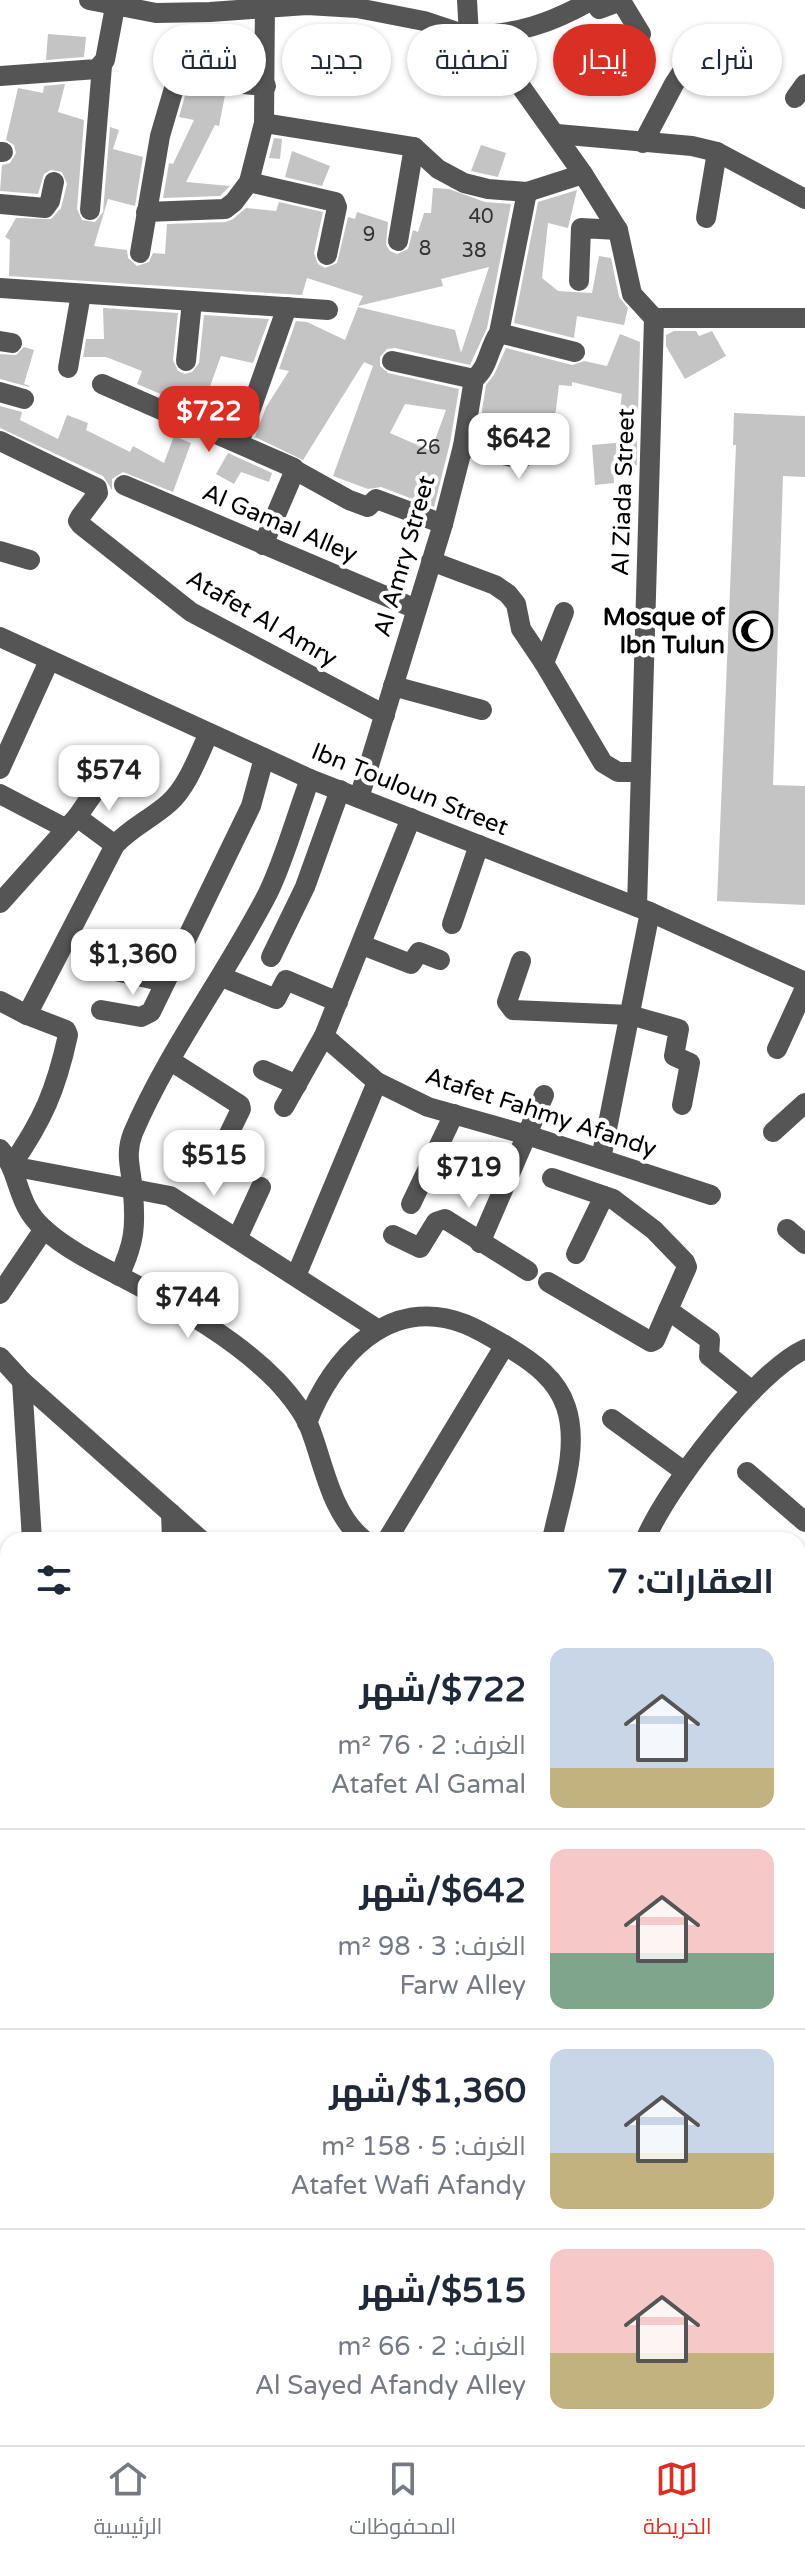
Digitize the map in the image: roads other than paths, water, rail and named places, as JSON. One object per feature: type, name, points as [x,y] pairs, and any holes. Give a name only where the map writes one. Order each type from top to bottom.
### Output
[{"type":"street","points":[[467,0],[468,24]]},
{"type":"street","points":[[537,27],[592,0],[599,9],[621,1],[635,24]]},
{"type":"street","points":[[90,210],[102,66],[100,2],[156,13],[266,4],[358,4],[435,24]]},
{"type":"street","points":[[0,76],[91,70],[102,66]]},
{"type":"street","points":[[643,143],[672,88]]},
{"type":"street","points":[[140,253],[160,136],[172,96]]},
{"type":"street","points":[[146,212],[225,209],[234,202],[249,182],[264,123],[265,96]]},
{"type":"street","points":[[528,96],[557,134],[618,230],[632,294],[654,318],[805,318]]},
{"type":"street","points":[[264,123],[414,147],[438,169],[464,183],[488,189],[527,192],[583,174]]},
{"type":"street","points":[[557,134],[692,146],[717,152],[805,199]]},
{"type":"street","points":[[398,241],[414,147]]},
{"type":"street","points":[[706,218],[717,152]]},
{"type":"street","points":[[0,204],[45,208],[49,205],[54,182]]},
{"type":"street","points":[[249,182],[335,202],[337,207],[327,255]]},
{"type":"street","name":"Al Amry Street","points":[[359,798],[443,524],[463,446],[474,379],[483,372],[490,345],[499,333],[527,192]]},
{"type":"street","points":[[579,281],[581,228],[618,230]]},
{"type":"street","points":[[0,288],[328,310]]},
{"type":"street","points":[[68,368],[81,294]]},
{"type":"street","points":[[186,361],[192,301]]},
{"type":"street","points":[[239,443],[287,307]]},
{"type":"street","name":"Al Ziada Street","points":[[601,1159],[630,1015],[644,909],[641,772],[654,318]]},
{"type":"street","points":[[499,333],[575,352]]},
{"type":"street","points":[[392,361],[474,379]]},
{"type":"street","points":[[102,384],[292,466],[349,500],[370,507],[376,499],[443,524]]},
{"type":"street","points":[[0,392],[24,399]]},
{"type":"street","points":[[463,446],[521,459],[527,454],[532,432]]},
{"type":"street","name":"Atafet Al Amry","points":[[0,441],[97,488],[98,493],[78,521],[156,586],[212,624],[385,715]]},
{"type":"street","points":[[263,545],[295,470]]},
{"type":"street","name":"Al Gamal Alley","points":[[124,485],[416,609]]},
{"type":"street","points":[[0,551],[30,560]]},
{"type":"street","points":[[431,561],[495,585],[508,594],[516,604],[521,629],[603,763],[618,772],[641,772]]},
{"type":"street","points":[[544,663],[564,612]]},
{"type":"street","name":"Ibn Touloun Street","points":[[0,637],[310,779],[644,909],[805,982]]},
{"type":"street","points":[[0,769],[6,741],[49,661]]},
{"type":"street","points":[[393,686],[482,710]]},
{"type":"street","points":[[27,1015],[115,845],[126,833],[170,802],[182,788],[209,733]]},
{"type":"street","points":[[101,1010],[147,1016],[251,806],[264,758]]},
{"type":"street","points":[[119,1276],[132,1248],[135,1230],[133,1189],[127,1158],[129,1146],[171,1061],[222,977],[269,890],[310,779]]},
{"type":"street","points":[[0,903],[97,788]]},
{"type":"street","points":[[271,957],[305,887],[340,790]]},
{"type":"street","points":[[0,794],[71,822],[115,845]]},
{"type":"street","points":[[284,1107],[324,1036],[411,818]]},
{"type":"street","points":[[452,924],[479,845]]},
{"type":"street","points":[[362,945],[411,964],[419,952],[440,960]]},
{"type":"street","points":[[521,961],[507,1002],[513,1010],[630,1015],[679,1029],[674,1056],[690,1063],[682,1105]]},
{"type":"street","points":[[111,970],[165,982]]},
{"type":"street","points":[[222,977],[276,999],[286,980],[338,1002]]},
{"type":"street","points":[[777,1049],[805,988]]},
{"type":"street","points":[[0,1001],[68,1032],[58,1081],[38,1127],[6,1157]]},
{"type":"street","name":"Atafet Fahmy Afandy","points":[[324,1036],[377,1082],[428,1107],[527,1135],[711,1195]]},
{"type":"street","points":[[171,1061],[240,1105],[241,1109],[225,1142]]},
{"type":"street","points":[[263,1070],[297,1085]]},
{"type":"street","points":[[296,1276],[377,1082]]},
{"type":"street","points":[[480,1243],[544,1095]]},
{"type":"street","points":[[773,1132],[805,1103]]},
{"type":"street","points":[[411,1204],[454,1114]]},
{"type":"street","points":[[6,1157],[170,1196],[377,1329]]},
{"type":"street","points":[[6,1157],[22,1201],[44,1229],[87,1259],[170,1303],[230,1341],[277,1382],[307,1423],[338,1506],[357,1532]]},
{"type":"street","points":[[548,1282],[651,1342],[655,1340],[687,1264],[654,1230],[613,1199],[552,1178]]},
{"type":"street","points":[[237,1239],[261,1187]]},
{"type":"street","points":[[576,1254],[604,1196]]},
{"type":"street","points":[[393,1235],[420,1248],[436,1222],[445,1219],[528,1271]]},
{"type":"street","points":[[0,1294],[44,1229]]},
{"type":"street","points":[[787,1229],[805,1244]]},
{"type":"street","points":[[668,1310],[710,1340],[709,1356],[752,1391]]},
{"type":"street","points":[[307,1423],[314,1404],[334,1371],[360,1342],[377,1329],[417,1318],[441,1318],[464,1323],[505,1345],[543,1371],[557,1386],[566,1406],[571,1428],[570,1450],[554,1532]]},
{"type":"street","points":[[392,1532],[505,1345]]},
{"type":"street","points":[[648,1532],[685,1472],[752,1391],[782,1362],[805,1349]]},
{"type":"street","points":[[0,1357],[22,1381],[192,1532]]},
{"type":"street","points":[[22,1381],[31,1532]]},
{"type":"street","points":[[612,1419],[685,1472]]},
{"type":"street","points":[[747,1472],[805,1522]]},
{"type":"street","points":[[171,1513],[172,1532]]},
{"type":"place","name":"Mosque of Ibn Tulun","points":[[753,631]]}]
